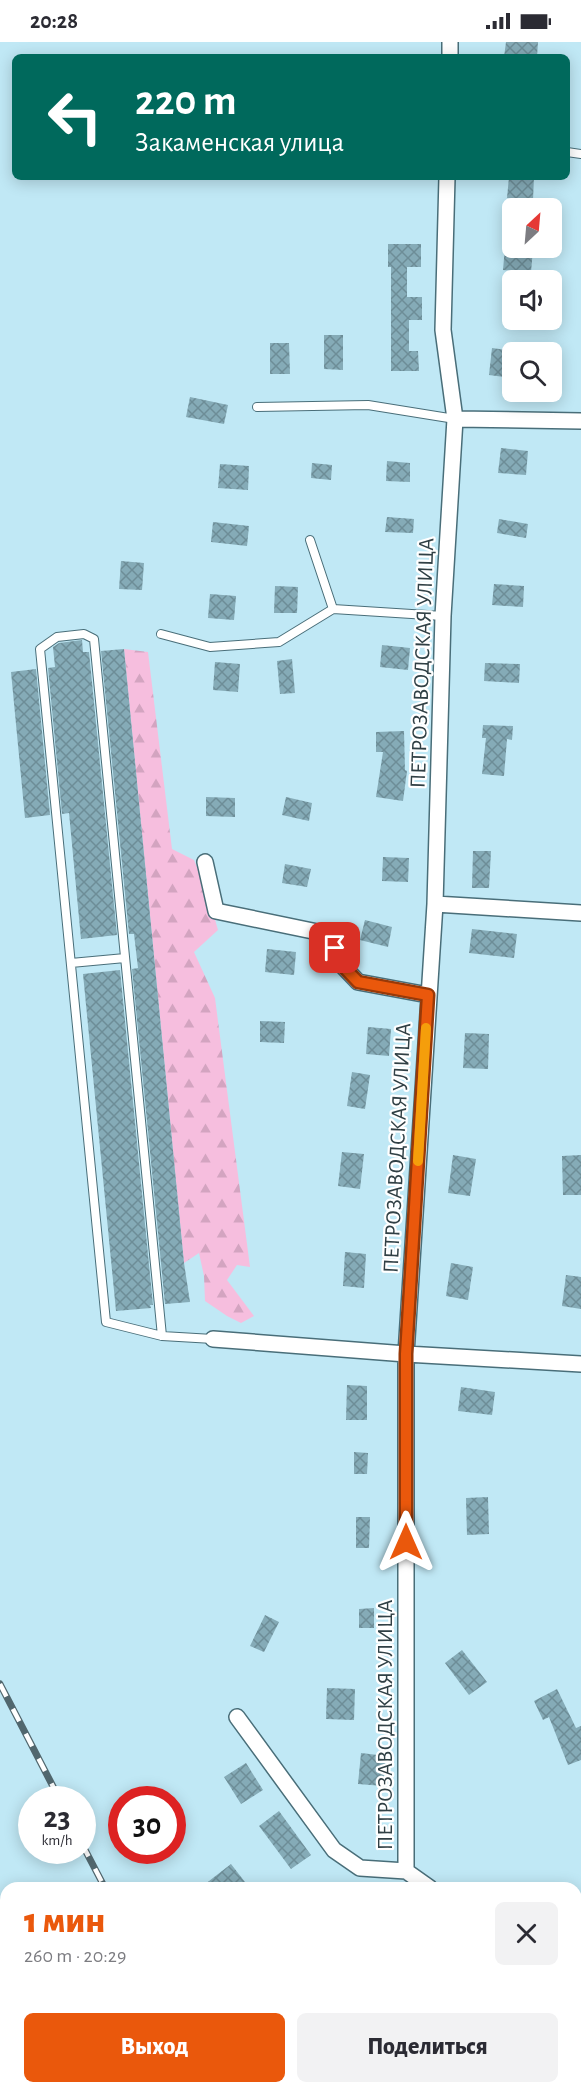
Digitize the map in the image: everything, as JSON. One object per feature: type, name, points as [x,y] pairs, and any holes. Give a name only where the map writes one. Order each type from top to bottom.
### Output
[{"type":"street","name":"ПЕТРОЗАВОДСКАЯ УЛИЦА","points":[[406,1871],[406,1354],[435,904],[443,616],[455,419],[443,330],[447,180]]},
{"type":"street","points":[[455,419],[581,421]]},
{"type":"street","points":[[205,862],[216,911],[332,935],[338,961],[358,982],[428,995]]},
{"type":"street","points":[[435,904],[581,913]]},
{"type":"street","points":[[213,1339],[406,1354],[581,1364]]},
{"type":"street","points":[[237,1717],[334,1851],[360,1868],[406,1871],[422,1882]]},
{"type":"lane","points":[[256,407],[368,405],[455,419]]},
{"type":"lane","points":[[310,540],[333,609]]},
{"type":"lane","points":[[161,634],[210,647],[279,642],[333,609],[443,616]]},
{"type":"lane","points":[[162,1336],[94,639],[84,634],[57,637],[40,649],[106,1322],[162,1336],[213,1339]]},
{"type":"lane","points":[[71,963],[125,958]]},
{"type":"green space","points":[[124,649],[148,652],[172,849],[194,860],[207,892],[218,930],[194,952],[215,998],[250,1267],[237,1265],[227,1280],[254,1316],[241,1323],[205,1301],[204,1276],[199,1253],[184,1263]]},
{"type":"building","points":[[506,42],[538,42],[537,54],[504,54]]},
{"type":"building","points":[[509,180],[534,180],[533,198],[507,198]]},
{"type":"building","points":[[388,244],[421,244],[421,267],[407,267],[407,297],[422,297],[422,320],[409,320],[409,351],[418,351],[419,371],[391,371],[391,267],[388,267]]},
{"type":"building","points":[[504,258],[532,258],[531,270],[503,270]]},
{"type":"building","points":[[324,335],[343,335],[343,370],[324,369]]},
{"type":"building","points":[[270,343],[289,343],[290,374],[270,374]]},
{"type":"building","points":[[492,348],[502,349],[502,377],[489,375]]},
{"type":"building","points":[[190,397],[228,405],[224,424],[186,417]]},
{"type":"building","points":[[501,448],[528,451],[526,475],[498,473]]},
{"type":"building","points":[[387,461],[410,463],[410,482],[386,481]]},
{"type":"building","points":[[312,463],[332,465],[331,480],[311,478]]},
{"type":"building","points":[[220,464],[249,466],[248,490],[218,488]]},
{"type":"building","points":[[387,517],[414,519],[413,533],[385,532]]},
{"type":"building","points":[[499,519],[528,524],[526,538],[497,533]]},
{"type":"building","points":[[213,522],[249,526],[247,546],[211,542]]},
{"type":"building","points":[[121,561],[144,563],[142,590],[119,589]]},
{"type":"building","points":[[494,584],[524,586],[523,607],[492,605]]},
{"type":"building","points":[[275,586],[298,587],[297,613],[274,613]]},
{"type":"building","points":[[210,594],[236,596],[234,620],[208,618]]},
{"type":"building","points":[[82,640],[83,652],[89,652],[117,935],[81,939],[69,813],[62,814],[48,668],[55,667],[53,647],[59,643]]},
{"type":"building","points":[[382,645],[410,648],[408,670],[380,667]]},
{"type":"building","points":[[124,649],[184,1263],[190,1302],[165,1304],[132,969],[138,968],[134,934],[129,934],[101,651]]},
{"type":"building","points":[[292,659],[295,693],[280,694],[277,661]]},
{"type":"building","points":[[215,662],[240,664],[238,692],[213,690]]},
{"type":"building","points":[[485,663],[520,664],[519,683],[484,681]]},
{"type":"building","points":[[36,669],[50,815],[25,818],[11,672]]},
{"type":"building","points":[[483,725],[513,726],[512,740],[507,739],[504,776],[482,774],[486,738],[482,738]]},
{"type":"building","points":[[404,731],[405,770],[407,771],[403,801],[376,797],[383,752],[376,752],[376,732]]},
{"type":"building","points":[[206,797],[235,798],[235,817],[206,816]]},
{"type":"building","points":[[286,797],[312,803],[309,821],[282,815]]},
{"type":"building","points":[[473,851],[491,851],[489,888],[472,888]]},
{"type":"building","points":[[383,857],[409,858],[408,882],[382,881]]},
{"type":"building","points":[[285,864],[311,869],[307,887],[282,883]]},
{"type":"building","points":[[365,920],[392,927],[388,947],[360,940]]},
{"type":"building","points":[[472,929],[517,934],[514,958],[469,953]]},
{"type":"building","points":[[267,949],[296,952],[294,975],[265,972]]},
{"type":"building","points":[[120,970],[153,1305],[150,1305],[151,1308],[116,1311],[83,974]]},
{"type":"building","points":[[260,1021],[285,1022],[284,1043],[260,1042]]},
{"type":"building","points":[[368,1027],[391,1029],[389,1056],[366,1054]]},
{"type":"building","points":[[465,1033],[489,1034],[488,1069],[463,1068]]},
{"type":"building","points":[[352,1072],[370,1075],[365,1109],[347,1106]]},
{"type":"building","points":[[342,1152],[364,1154],[360,1189],[338,1186]]},
{"type":"building","points":[[453,1155],[476,1159],[470,1196],[448,1193]]},
{"type":"building","points":[[581,1155],[581,1195],[563,1195],[562,1156]]},
{"type":"building","points":[[345,1252],[366,1254],[364,1288],[343,1286]]},
{"type":"building","points":[[451,1263],[473,1267],[468,1300],[446,1296]]},
{"type":"building","points":[[566,1275],[581,1277],[581,1309],[562,1306]]},
{"type":"building","points":[[347,1385],[367,1386],[367,1420],[346,1420]]},
{"type":"building","points":[[461,1387],[495,1392],[492,1415],[458,1411]]},
{"type":"building","points":[[354,1452],[368,1453],[367,1474],[354,1474]]},
{"type":"building","points":[[488,1497],[489,1534],[467,1535],[466,1498]]},
{"type":"building","points":[[356,1517],[370,1517],[369,1548],[356,1548]]},
{"type":"building","points":[[374,1608],[374,1628],[359,1628],[359,1609]]},
{"type":"building","points":[[265,1615],[279,1622],[264,1652],[250,1646]]},
{"type":"building","points":[[462,1650],[487,1682],[469,1695],[445,1663]]},
{"type":"building","points":[[327,1688],[355,1689],[354,1720],[326,1719]]},
{"type":"building","points":[[557,1689],[576,1728],[581,1726],[581,1760],[568,1765],[549,1717],[543,1720],[534,1701]]},
{"type":"building","points":[[361,1753],[386,1756],[383,1786],[358,1784]]},
{"type":"building","points":[[246,1763],[263,1790],[241,1804],[224,1777]]},
{"type":"building","points":[[279,1811],[311,1855],[291,1869],[259,1826]]},
{"type":"building","points":[[231,1864],[245,1882],[208,1882]]},
{"type":"railway","points":[[0,1684],[53,1786]]},
{"type":"railway","points":[[92,1864],[102,1882]]},
{"type":"slow traffic","points":[[418,1161],[426,1028]]},
{"type":"route","points":[[335,948],[338,961],[358,982],[428,995],[406,1354],[406,1542]]}]
